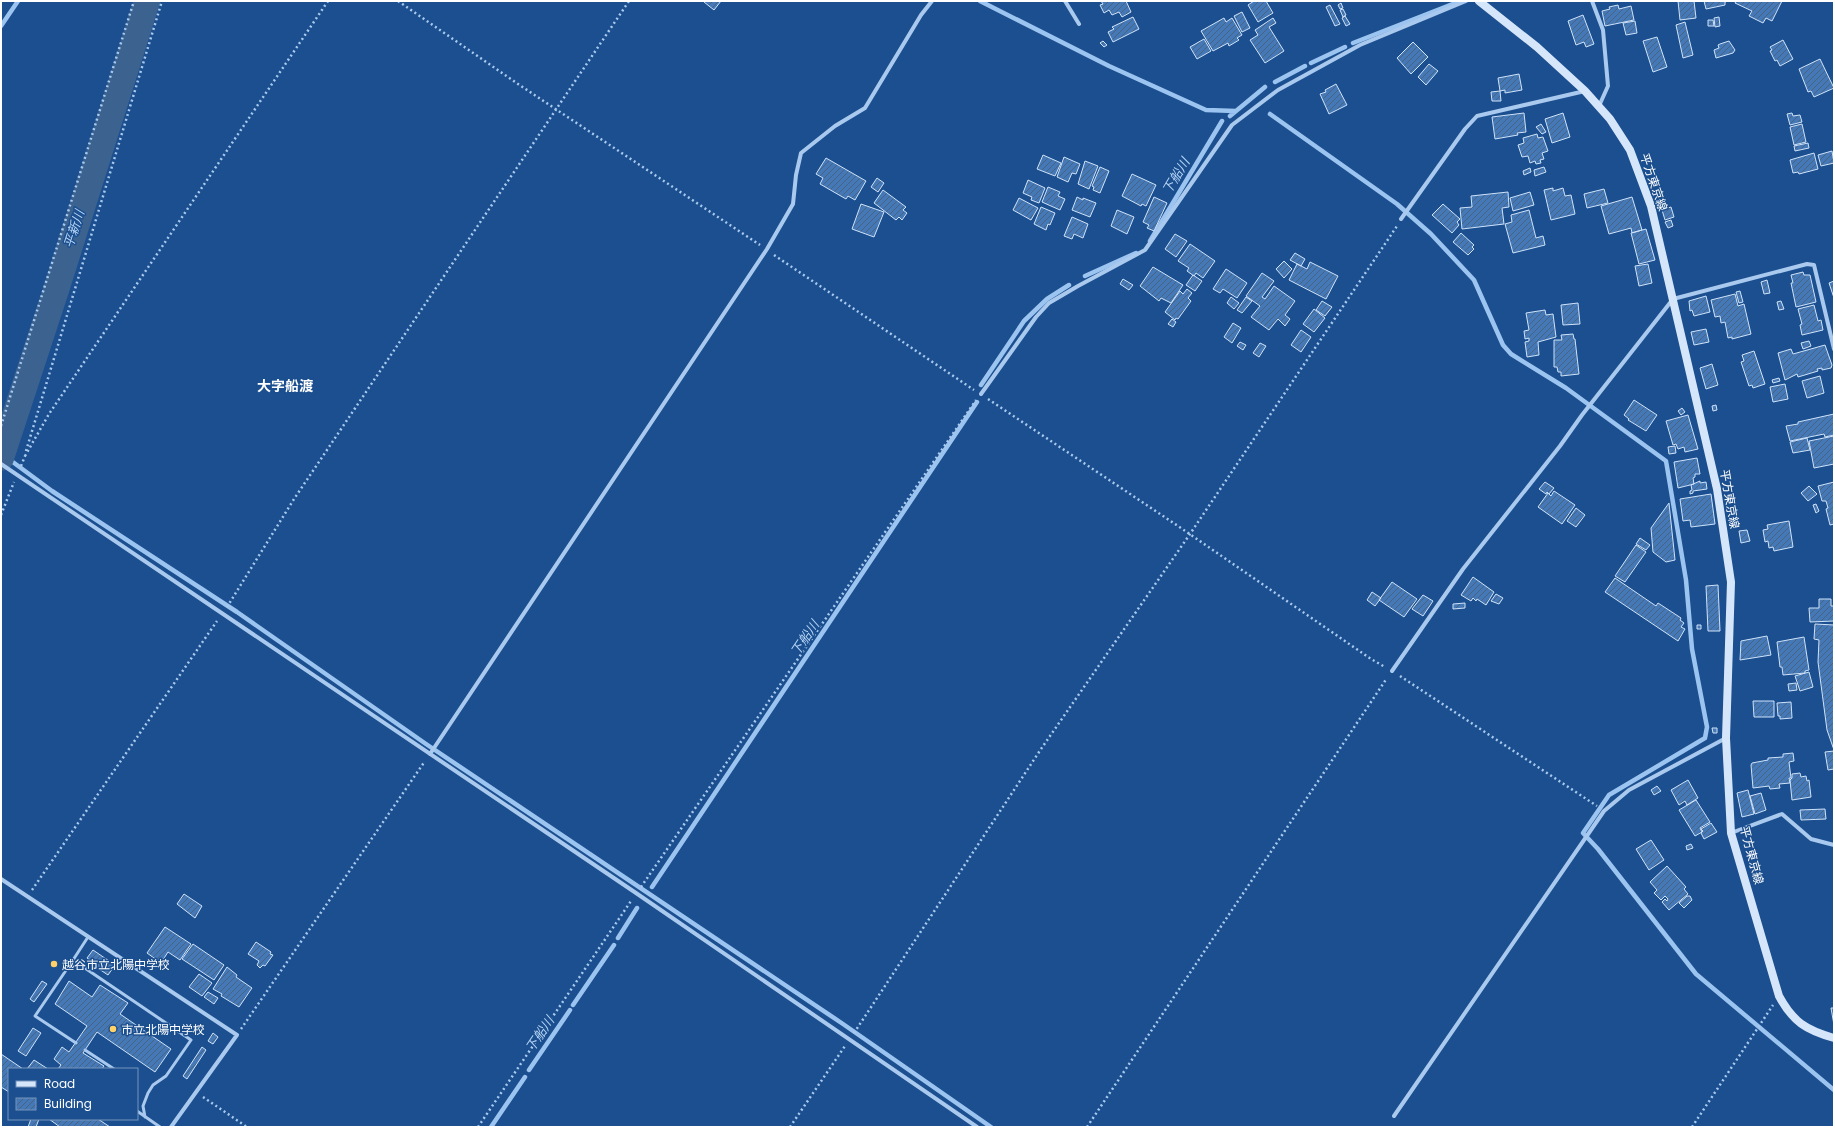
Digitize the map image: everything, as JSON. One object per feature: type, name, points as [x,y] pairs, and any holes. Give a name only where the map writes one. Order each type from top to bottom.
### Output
[{"type":"main road","name":"平方東京線","points":[[1479,1],[1537,47],[1585,91],[1610,119],[1630,150],[1651,206],[1717,489],[1731,582],[1726,738],[1731,833],[1779,996],[1786,1009],[1800,1025],[1813,1032],[1834,1038]]},
{"type":"street","points":[[430,754],[767,249],[793,204],[796,175],[801,153],[835,126],[865,108],[921,15],[932,1]]},
{"type":"street","points":[[1065,1],[1079,24]]},
{"type":"street","points":[[981,394],[1036,316],[1050,304],[1078,286],[1145,250],[1232,125],[1278,90],[1360,45],[1466,1]]},
{"type":"street","points":[[1592,1],[1603,30],[1608,86],[1599,107]]},
{"type":"street","points":[[1401,219],[1465,129],[1477,116],[1585,91]]},
{"type":"street","points":[[1392,671],[1463,568],[1560,446],[1582,415],[1673,299],[1808,264],[1814,265],[1834,349]]},
{"type":"street","points":[[1,464],[636,893],[977,1127]]},
{"type":"street","points":[[1394,1116],[1604,811],[1629,790],[1726,738]]},
{"type":"street","points":[[1731,833],[1782,814],[1811,838],[1834,845]]},
{"type":"street","points":[[1,879],[237,1035],[171,1127]]},
{"type":"lane","points":[[76,1043],[35,1016],[88,937]]},
{"type":"lane","points":[[73,960],[191,1040],[166,1076],[153,1085],[148,1093],[143,1106],[145,1117]]},
{"type":"lane","points":[[85,1050],[112,1068]]},
{"type":"lane","points":[[138,1112],[160,1127]]},
{"type":"path","points":[[1,426],[134,1]]},
{"type":"path","points":[[1,515],[24,456],[162,1]]},
{"type":"path","points":[[24,456],[54,408],[328,1]]},
{"type":"path","points":[[398,1],[518,84],[556,108]]},
{"type":"path","points":[[27,896],[222,614],[294,499],[629,1]]},
{"type":"path","points":[[790,1127],[850,1039],[1041,749],[1190,534],[1401,219]]},
{"type":"path","points":[[478,1127],[636,893],[981,394]]},
{"type":"path","points":[[1087,1127],[1392,671],[1604,811]]},
{"type":"path","points":[[237,1035],[430,754]]},
{"type":"path","points":[[1692,1127],[1779,996]]},
{"type":"path","points":[[196,1092],[247,1127]]},
{"type":"building","points":[[721,1],[714,10],[704,2]]},
{"type":"building","points":[[1101,1],[1126,1],[1131,12],[1122,17],[1119,12],[1112,15],[1109,10],[1104,13],[1100,5],[1103,4]]},
{"type":"building","points":[[1254,1],[1266,1],[1273,13],[1258,22],[1248,5]]},
{"type":"building","points":[[1678,1],[1694,1],[1696,18],[1680,20]]},
{"type":"building","points":[[1704,1],[1728,1],[1725,2],[1725,5],[1706,9]]},
{"type":"building","points":[[1736,1],[1782,1],[1772,21],[1766,18],[1763,23],[1749,16],[1752,11],[1735,3]]},
{"type":"building","points":[[1341,3],[1343,8],[1340,9],[1338,5]]},
{"type":"building","points":[[1330,5],[1340,24],[1335,26],[1326,7]]},
{"type":"building","points":[[1618,5],[1619,9],[1631,6],[1634,20],[1605,26],[1602,11],[1610,9],[1609,7]]},
{"type":"building","points":[[1343,9],[1346,15],[1343,17],[1340,10]]},
{"type":"building","points":[[1242,12],[1250,28],[1242,32],[1234,16]]},
{"type":"building","points":[[1583,15],[1594,44],[1586,47],[1584,42],[1576,45],[1568,21]]},
{"type":"building","points":[[1345,16],[1350,24],[1346,26],[1342,18]]},
{"type":"building","points":[[1133,17],[1139,29],[1113,42],[1108,32],[1114,29],[1112,27]]},
{"type":"building","points":[[1719,17],[1720,26],[1715,27],[1714,18]]},
{"type":"building","points":[[1224,18],[1226,22],[1232,18],[1242,35],[1237,38],[1239,40],[1229,46],[1228,43],[1213,51],[1201,31]]},
{"type":"building","points":[[1273,18],[1276,23],[1269,27],[1284,51],[1265,63],[1250,40],[1258,35],[1255,30]]},
{"type":"building","points":[[1708,20],[1713,20],[1714,26],[1708,26]]},
{"type":"building","points":[[1635,21],[1637,33],[1626,35],[1623,23]]},
{"type":"building","points":[[1685,22],[1693,55],[1683,58],[1676,25]]},
{"type":"building","points":[[1657,37],[1667,67],[1653,72],[1643,41]]},
{"type":"building","points":[[1204,39],[1211,51],[1197,59],[1190,47]]},
{"type":"building","points":[[1783,40],[1793,59],[1780,66],[1777,60],[1775,61],[1770,51],[1772,50],[1770,47]]},
{"type":"building","points":[[1103,41],[1107,45],[1104,47],[1100,43]]},
{"type":"building","points":[[1729,41],[1735,50],[1733,53],[1716,58],[1714,50],[1719,48],[1718,45]]},
{"type":"building","points":[[1413,42],[1428,57],[1411,74],[1397,58]]},
{"type":"building","points":[[1820,59],[1834,88],[1814,97],[1811,91],[1808,92],[1799,69]]},
{"type":"building","points":[[1429,64],[1438,71],[1426,85],[1418,77]]},
{"type":"building","points":[[1519,74],[1522,90],[1505,93],[1505,90],[1500,91],[1498,78]]},
{"type":"building","points":[[1336,84],[1347,105],[1329,114],[1320,94],[1326,92],[1325,90]]},
{"type":"building","points":[[1500,91],[1501,101],[1492,101],[1491,92]]},
{"type":"building","points":[[1524,113],[1526,132],[1495,139],[1492,117]]},
{"type":"building","points":[[1563,113],[1570,137],[1552,143],[1545,119]]},
{"type":"building","points":[[1792,113],[1793,116],[1800,115],[1802,122],[1790,125],[1787,114]]},
{"type":"building","points":[[1541,124],[1546,132],[1542,134],[1536,127]]},
{"type":"building","points":[[1802,124],[1806,142],[1794,145],[1790,127]]},
{"type":"building","points":[[1537,134],[1538,138],[1543,137],[1548,151],[1542,153],[1544,159],[1540,160],[1541,163],[1536,164],[1535,161],[1530,163],[1528,156],[1522,157],[1518,145],[1524,143],[1523,138]]},
{"type":"building","points":[[1808,143],[1809,148],[1795,151],[1794,146]]},
{"type":"building","points":[[1832,151],[1834,163],[1821,166],[1818,155]]},
{"type":"building","points":[[1814,153],[1818,169],[1799,174],[1798,172],[1793,173],[1790,160]]},
{"type":"building","points":[[1043,155],[1061,163],[1055,176],[1037,169]]},
{"type":"building","points":[[1064,157],[1080,164],[1076,174],[1072,173],[1068,182],[1057,177]]},
{"type":"building","points":[[826,158],[866,181],[855,200],[848,196],[846,199],[820,184],[823,178],[816,174]]},
{"type":"building","points":[[1085,161],[1098,166],[1089,189],[1078,184]]},
{"type":"building","points":[[1100,167],[1109,171],[1100,193],[1093,190],[1094,187],[1092,186]]},
{"type":"building","points":[[1544,167],[1546,172],[1535,176],[1534,170]]},
{"type":"building","points":[[1530,168],[1531,172],[1524,175],[1523,171]]},
{"type":"building","points":[[1132,174],[1156,185],[1146,206],[1142,204],[1141,206],[1122,196]]},
{"type":"building","points":[[877,178],[884,183],[878,192],[871,187]]},
{"type":"building","points":[[1028,180],[1045,188],[1039,203],[1031,200],[1032,197],[1023,193]]},
{"type":"building","points":[[1048,187],[1060,192],[1058,196],[1065,199],[1060,210],[1042,202]]},
{"type":"building","points":[[1553,188],[1553,191],[1563,188],[1565,196],[1571,195],[1575,214],[1551,220],[1544,190]]},
{"type":"building","points":[[1604,189],[1608,203],[1587,208],[1584,194]]},
{"type":"building","points":[[883,190],[906,207],[903,210],[907,213],[902,220],[899,217],[896,220],[874,203]]},
{"type":"building","points":[[1508,192],[1509,207],[1502,208],[1504,224],[1462,229],[1460,208],[1472,207],[1471,196]]},
{"type":"building","points":[[1530,192],[1534,205],[1513,211],[1510,198]]},
{"type":"building","points":[[1077,197],[1096,203],[1090,217],[1072,210]]},
{"type":"building","points":[[1154,197],[1167,203],[1154,231],[1147,228],[1149,225],[1143,222]]},
{"type":"building","points":[[1632,197],[1642,230],[1632,233],[1631,228],[1609,234],[1601,206]]},
{"type":"building","points":[[1019,198],[1038,208],[1031,220],[1013,210]]},
{"type":"building","points":[[861,204],[884,212],[874,237],[852,229]]},
{"type":"building","points":[[1443,204],[1460,219],[1457,222],[1459,225],[1452,233],[1432,215]]},
{"type":"building","points":[[1041,207],[1055,213],[1046,230],[1034,224]]},
{"type":"building","points":[[1671,207],[1674,217],[1665,220],[1662,210]]},
{"type":"building","points":[[1117,210],[1134,217],[1127,234],[1111,226]]},
{"type":"building","points":[[1529,210],[1536,238],[1543,236],[1545,245],[1513,253],[1505,224],[1512,222],[1511,215]]},
{"type":"building","points":[[1072,217],[1088,224],[1083,238],[1074,234],[1072,239],[1064,236]]},
{"type":"building","points":[[1671,220],[1673,226],[1668,228],[1665,222]]},
{"type":"building","points":[[1646,229],[1655,260],[1639,264],[1631,233]]},
{"type":"building","points":[[1461,233],[1474,245],[1472,247],[1474,249],[1468,255],[1453,242]]},
{"type":"building","points":[[1175,234],[1187,241],[1176,257],[1165,249]]},
{"type":"building","points":[[1190,244],[1215,261],[1203,278],[1196,273],[1194,276],[1187,271],[1189,268],[1178,261]]},
{"type":"building","points":[[1295,253],[1305,259],[1301,266],[1290,260]]},
{"type":"building","points":[[1284,261],[1292,269],[1284,278],[1276,269]]},
{"type":"building","points":[[1310,262],[1338,276],[1326,299],[1289,280],[1297,264],[1307,269]]},
{"type":"building","points":[[1648,264],[1652,283],[1639,286],[1635,266]]},
{"type":"building","points":[[1153,267],[1183,285],[1171,303],[1161,298],[1159,301],[1140,286]]},
{"type":"building","points":[[1226,269],[1247,283],[1237,298],[1223,289],[1220,293],[1213,289]]},
{"type":"building","points":[[1803,272],[1804,275],[1810,275],[1816,302],[1796,307],[1791,283],[1793,283],[1791,275]]},
{"type":"building","points":[[1262,273],[1274,281],[1262,297],[1265,299],[1274,286],[1295,301],[1285,315],[1290,319],[1285,326],[1278,319],[1269,330],[1251,317],[1260,306],[1246,296]]},
{"type":"building","points":[[1193,275],[1202,281],[1195,291],[1186,285]]},
{"type":"building","points":[[1123,279],[1133,285],[1129,290],[1120,284]]},
{"type":"building","points":[[1767,280],[1770,293],[1764,294],[1761,282]]},
{"type":"building","points":[[1834,281],[1834,298],[1829,283]]},
{"type":"building","points":[[1187,289],[1192,293],[1188,298],[1191,301],[1178,319],[1176,318],[1175,320],[1165,312],[1180,291],[1183,294]]},
{"type":"building","points":[[1740,291],[1743,302],[1739,303],[1736,292]]},
{"type":"building","points":[[1735,294],[1738,306],[1744,304],[1751,334],[1732,339],[1732,337],[1728,338],[1725,322],[1721,323],[1720,316],[1715,317],[1711,300]]},
{"type":"building","points":[[1706,296],[1710,312],[1694,316],[1692,310],[1690,311],[1689,301]]},
{"type":"building","points":[[1231,297],[1239,303],[1234,309],[1227,303]]},
{"type":"building","points":[[1246,297],[1252,301],[1242,313],[1237,310]]},
{"type":"building","points":[[1322,301],[1332,307],[1325,316],[1316,310]]},
{"type":"building","points":[[1781,301],[1784,309],[1779,310],[1777,302]]},
{"type":"building","points":[[1578,303],[1580,324],[1563,325],[1561,305]]},
{"type":"building","points":[[1814,305],[1818,321],[1821,320],[1823,330],[1802,335],[1800,325],[1802,324],[1798,309]]},
{"type":"building","points":[[1314,309],[1325,318],[1314,332],[1303,324]]},
{"type":"building","points":[[1545,310],[1546,315],[1553,314],[1556,337],[1538,342],[1539,355],[1527,357],[1525,342],[1529,341],[1529,338],[1525,339],[1524,331],[1529,330],[1526,313]]},
{"type":"building","points":[[1172,319],[1176,322],[1173,327],[1168,324]]},
{"type":"building","points":[[1233,323],[1241,328],[1232,343],[1224,337]]},
{"type":"building","points":[[1706,329],[1709,342],[1694,345],[1691,332]]},
{"type":"building","points":[[1301,330],[1311,337],[1301,352],[1291,345]]},
{"type":"building","points":[[1573,334],[1575,339],[1579,374],[1561,376],[1561,372],[1558,372],[1557,367],[1554,367],[1554,340],[1562,340],[1561,335]]},
{"type":"building","points":[[1809,341],[1811,346],[1803,349],[1801,343]]},
{"type":"building","points":[[1240,342],[1246,345],[1243,350],[1237,346]]},
{"type":"building","points":[[1260,343],[1266,346],[1259,357],[1253,353]]},
{"type":"building","points":[[1825,345],[1832,365],[1831,368],[1822,370],[1822,368],[1817,369],[1818,371],[1798,377],[1797,374],[1785,380],[1778,353],[1791,349],[1793,354]]},
{"type":"building","points":[[1754,351],[1765,384],[1753,388],[1752,385],[1749,386],[1741,362],[1744,361],[1742,355]]},
{"type":"building","points":[[1712,364],[1718,385],[1706,389],[1700,368]]},
{"type":"building","points":[[1820,376],[1824,393],[1807,398],[1802,381]]},
{"type":"building","points":[[1779,378],[1780,381],[1773,383],[1772,380]]},
{"type":"building","points":[[1785,384],[1788,399],[1773,402],[1770,387]]},
{"type":"building","points":[[1634,400],[1657,415],[1646,431],[1628,420],[1629,419],[1624,415]]},
{"type":"building","points":[[1716,405],[1717,410],[1713,411],[1712,406]]},
{"type":"building","points":[[1682,408],[1685,412],[1681,415],[1678,411]]},
{"type":"building","points":[[1834,414],[1834,435],[1825,437],[1824,434],[1790,441],[1786,426]]},
{"type":"building","points":[[1688,415],[1698,449],[1685,452],[1684,447],[1678,449],[1676,444],[1673,445],[1666,421]]},
{"type":"building","points":[[1834,436],[1834,464],[1814,468],[1809,441]]},
{"type":"building","points":[[1807,438],[1810,450],[1793,453],[1790,442]]},
{"type":"building","points":[[1675,446],[1676,453],[1669,454],[1668,447]]},
{"type":"building","points":[[1697,458],[1700,474],[1695,474],[1695,477],[1693,478],[1694,484],[1678,488],[1674,462]]},
{"type":"building","points":[[1700,481],[1700,483],[1706,482],[1707,489],[1693,491],[1693,493],[1690,494],[1690,491],[1692,490],[1691,485]]},
{"type":"building","points":[[1545,482],[1554,488],[1549,494],[1547,492],[1546,494],[1539,489]]},
{"type":"building","points":[[1834,482],[1834,524],[1830,525],[1826,509],[1828,508],[1826,501],[1822,501],[1818,486]]},
{"type":"building","points":[[1809,486],[1817,494],[1808,501],[1801,493]]},
{"type":"building","points":[[1554,491],[1575,505],[1562,524],[1538,507],[1548,493],[1551,496]]},
{"type":"building","points":[[1711,494],[1715,524],[1691,527],[1690,520],[1683,521],[1680,499]]},
{"type":"building","points":[[1669,503],[1675,560],[1666,562],[1653,552],[1651,528]]},
{"type":"building","points":[[1816,504],[1819,511],[1816,513],[1813,505]]},
{"type":"building","points":[[1576,508],[1585,515],[1576,527],[1567,521]]},
{"type":"building","points":[[1789,521],[1793,547],[1774,551],[1773,547],[1769,548],[1768,541],[1765,542],[1763,530],[1768,529],[1767,525]]},
{"type":"building","points":[[1747,530],[1750,541],[1741,543],[1739,531]]},
{"type":"building","points":[[1640,538],[1650,545],[1646,550],[1636,544]]},
{"type":"building","points":[[1636,545],[1646,552],[1625,582],[1615,576]]},
{"type":"building","points":[[1473,577],[1494,592],[1486,605],[1477,599],[1476,601],[1473,598],[1471,601],[1461,595]]},
{"type":"building","points":[[1615,578],[1656,606],[1658,603],[1681,618],[1680,620],[1684,623],[1681,627],[1685,629],[1678,641],[1605,592]]},
{"type":"building","points":[[1392,582],[1417,599],[1404,617],[1379,600]]},
{"type":"building","points":[[1718,585],[1720,631],[1708,631],[1706,586]]},
{"type":"building","points":[[1372,592],[1381,598],[1375,606],[1367,600]]},
{"type":"building","points":[[1496,594],[1503,598],[1499,604],[1491,601]]},
{"type":"building","points":[[1423,595],[1433,601],[1423,616],[1412,609]]},
{"type":"building","points":[[1819,599],[1831,599],[1831,606],[1834,606],[1834,621],[1810,622],[1809,608],[1819,608]]},
{"type":"building","points":[[1465,603],[1465,608],[1453,609],[1453,604]]},
{"type":"building","points":[[1815,624],[1834,625],[1834,750],[1827,730],[1818,662],[1819,640],[1814,639]]},
{"type":"building","points":[[1697,625],[1701,625],[1701,629],[1697,629]]},
{"type":"building","points":[[1767,636],[1771,655],[1740,660],[1741,641]]},
{"type":"building","points":[[1804,637],[1809,670],[1805,671],[1805,673],[1783,675],[1782,667],[1780,667],[1777,642]]},
{"type":"building","points":[[1809,672],[1813,687],[1800,691],[1795,676]]},
{"type":"building","points":[[1796,683],[1797,690],[1789,691],[1788,684]]},
{"type":"building","points":[[1753,701],[1774,701],[1774,717],[1754,717]]},
{"type":"building","points":[[1791,702],[1792,718],[1780,719],[1780,716],[1778,716],[1777,703]]},
{"type":"building","points":[[1712,728],[1717,728],[1717,733],[1713,733]]},
{"type":"building","points":[[1834,751],[1834,769],[1828,770],[1825,752]]},
{"type":"building","points":[[1793,753],[1794,761],[1789,762],[1791,778],[1789,778],[1790,783],[1779,784],[1780,788],[1770,789],[1769,786],[1753,788],[1752,763],[1768,760],[1768,758],[1783,757],[1783,754]]},
{"type":"building","points":[[1800,773],[1801,777],[1806,776],[1807,781],[1809,780],[1811,797],[1792,800],[1790,780],[1792,778],[1792,774]]},
{"type":"building","points":[[1688,780],[1698,798],[1687,805],[1685,801],[1679,805],[1671,790]]},
{"type":"building","points":[[1657,786],[1661,791],[1654,795],[1651,790]]},
{"type":"building","points":[[1748,790],[1754,814],[1742,817],[1737,793]]},
{"type":"building","points":[[1761,793],[1766,810],[1755,814],[1750,796]]},
{"type":"building","points":[[1696,800],[1710,822],[1700,828],[1702,832],[1695,836],[1679,810]]},
{"type":"building","points":[[1825,809],[1826,819],[1801,820],[1800,810]]},
{"type":"building","points":[[1711,823],[1717,832],[1704,839],[1701,833],[1703,831],[1701,829]]},
{"type":"building","points":[[1651,840],[1664,860],[1649,870],[1636,849]]},
{"type":"building","points":[[1691,844],[1693,848],[1687,850],[1686,846]]},
{"type":"building","points":[[1667,866],[1686,887],[1684,889],[1688,894],[1669,910],[1662,902],[1665,899],[1667,901],[1668,899],[1665,896],[1661,900],[1654,893],[1657,890],[1650,882]]},
{"type":"building","points":[[184,894],[202,906],[195,918],[177,904]]},
{"type":"building","points":[[1687,896],[1690,896],[1692,900],[1684,908],[1679,903]]},
{"type":"building","points":[[165,927],[191,944],[180,960],[168,952],[161,963],[147,953]]},
{"type":"building","points":[[256,942],[273,955],[265,966],[263,965],[260,968],[257,965],[259,961],[248,954]]},
{"type":"building","points":[[193,944],[224,965],[214,980],[182,959]]},
{"type":"building","points":[[93,950],[115,965],[108,975],[90,963],[91,961],[87,958]]},
{"type":"building","points":[[227,967],[237,975],[236,977],[252,988],[239,1007],[221,996],[222,994],[213,989]]},
{"type":"building","points":[[199,974],[212,983],[202,996],[189,987]]},
{"type":"building","points":[[42,981],[47,984],[34,1002],[30,999]]},
{"type":"building","name":"市立北陽中学校","points":[[69,981],[92,997],[100,985],[128,1003],[120,1014],[171,1049],[155,1072],[97,1032],[83,1053],[104,1066],[103,1068],[59,1068],[61,1065],[54,1059],[62,1047],[69,1052],[87,1026],[55,1004]]},
{"type":"building","points":[[208,992],[218,998],[214,1004],[204,997]]},
{"type":"building","points":[[1831,1008],[1834,1008],[1834,1025]]},
{"type":"building","points":[[33,1028],[41,1033],[26,1056],[18,1051]]},
{"type":"building","points":[[213,1033],[218,1037],[213,1044],[208,1041]]},
{"type":"building","points":[[202,1047],[206,1050],[187,1079],[183,1076]]},
{"type":"building","points":[[1,1054],[22,1068],[8,1068],[8,1091],[1,1087]]},
{"type":"building","points":[[34,1060],[46,1068],[28,1068]]},
{"type":"building","points":[[31,1120],[39,1120],[36,1127],[28,1127]]},
{"type":"building","points":[[50,1120],[100,1120],[110,1127],[60,1127]]},
{"type":"waterway","points":[[1,26],[18,1]]},
{"type":"waterway","name":"平新川","points":[[1,458],[57,287],[147,1]]},
{"type":"waterway","points":[[980,1],[1109,66],[1206,110],[1236,111]]},
{"type":"waterway","name":"下船川","points":[[1353,43],[1458,2]]},
{"type":"waterway","name":"下船川","points":[[1311,63],[1345,47]]},
{"type":"waterway","name":"下船川","points":[[1275,82],[1305,66]]},
{"type":"waterway","name":"下船川","points":[[1230,116],[1265,87]]},
{"type":"waterway","points":[[1270,114],[1397,204],[1431,234],[1474,280],[1503,345],[1511,354],[1566,388],[1666,461],[1686,580],[1692,649],[1707,727],[1705,738],[1609,795],[1583,833],[1598,849],[1696,974],[1834,1090]]},
{"type":"waterway","name":"下船川","points":[[1150,241],[1222,121]]},
{"type":"waterway","name":"下船川","points":[[1085,276],[1136,253]]},
{"type":"waterway","name":"下船川","points":[[981,385],[1024,321],[1047,299],[1069,285]]},
{"type":"waterway","name":"下船川","points":[[652,887],[977,402]]},
{"type":"waterway","points":[[2,454],[52,491],[237,612],[426,744],[843,1024],[991,1127]]},
{"type":"waterway","name":"下船川","points":[[618,938],[637,908]]},
{"type":"waterway","name":"下船川","points":[[573,1005],[614,945]]},
{"type":"waterway","name":"下船川","points":[[529,1070],[570,1010]]},
{"type":"waterway","name":"下船川","points":[[491,1127],[525,1077]]},
{"type":"place","name":"越谷市立北陽中学校","points":[[54,964]]},
{"type":"place","name":"市立北陽中学校","points":[[113,1029]]},
{"type":"district","name":"大字船渡","points":[[285,386]]}]
